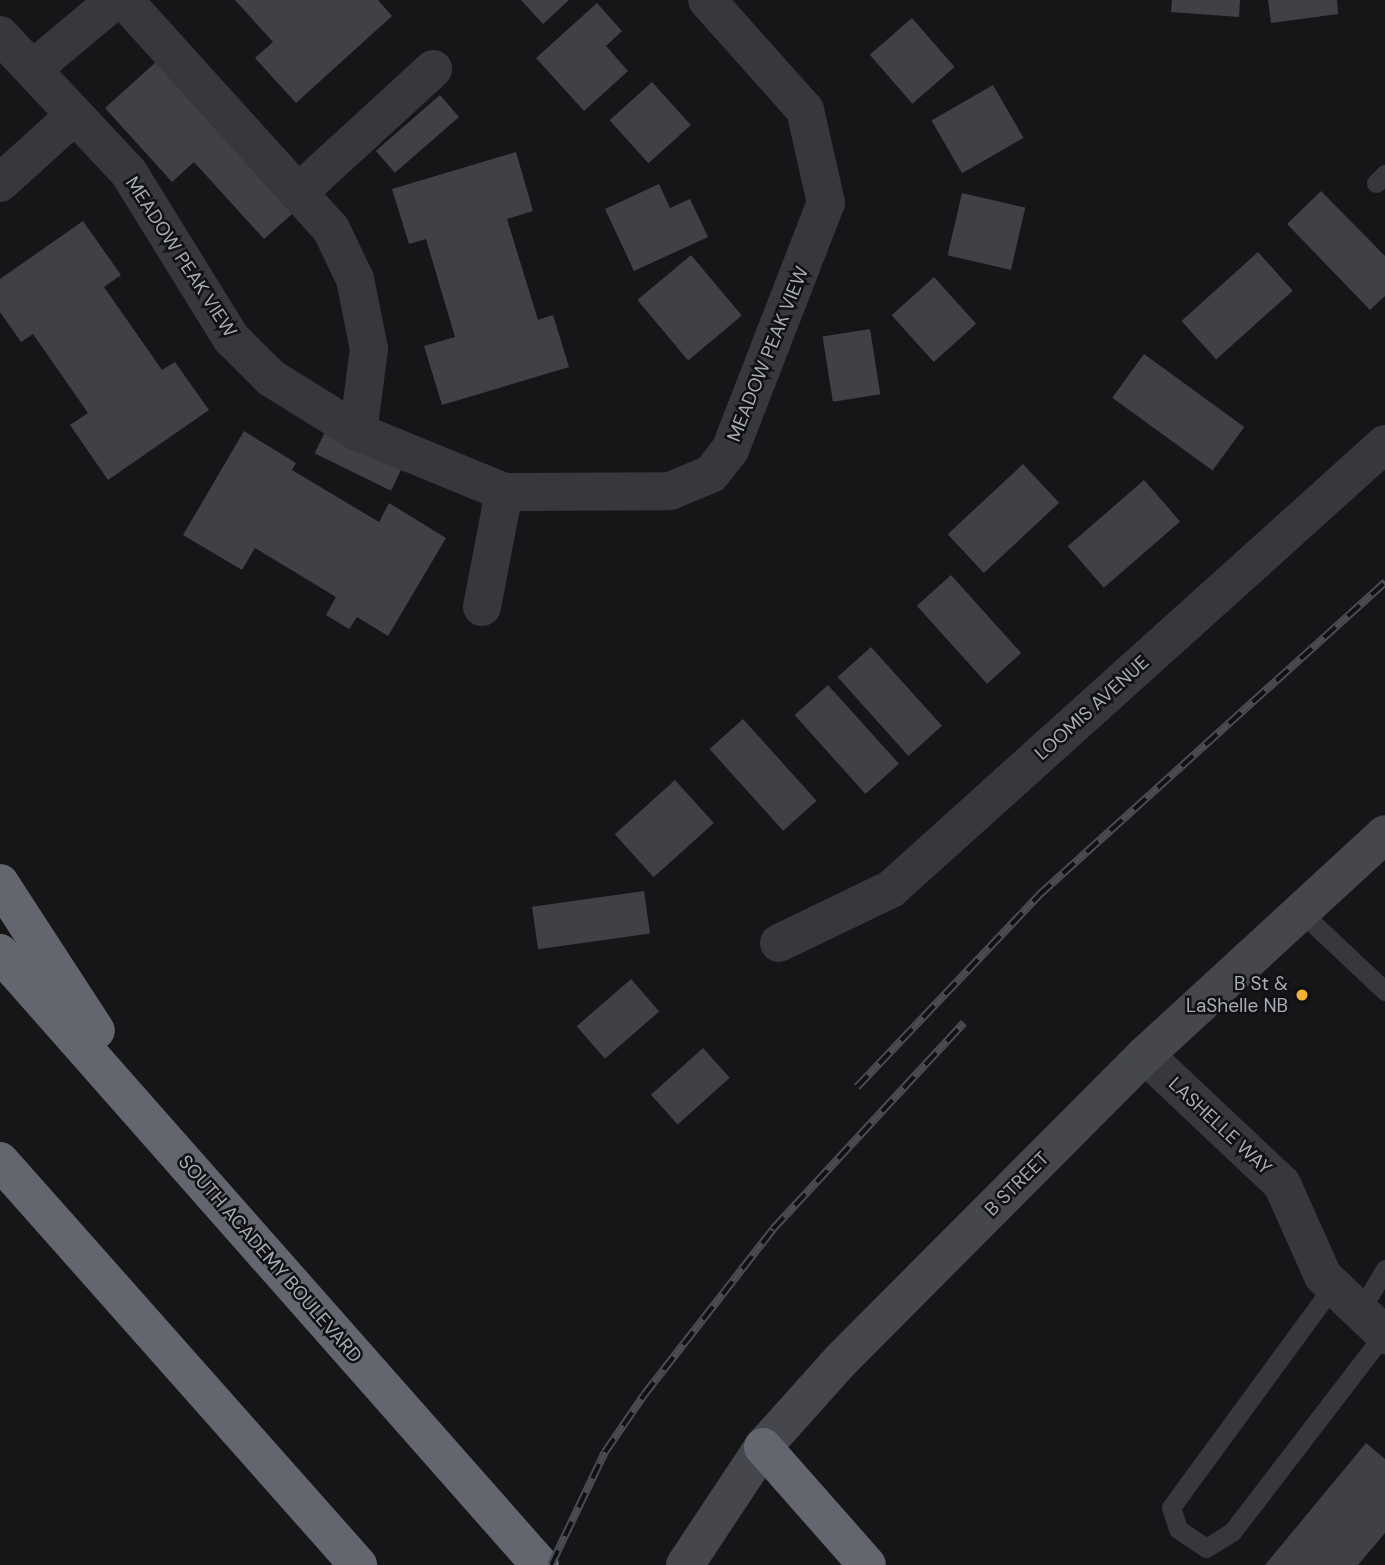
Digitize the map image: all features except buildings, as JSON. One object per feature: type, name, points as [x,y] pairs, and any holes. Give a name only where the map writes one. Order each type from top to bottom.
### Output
[{"type":"highway","points":[[0,883],[169,1140]]},
{"type":"highway","name":"SOUTH ACADEMY BOULEVARD","points":[[0,953],[169,1140],[343,1344],[540,1565]]},
{"type":"highway","points":[[0,1161],[358,1565]]},
{"type":"highway","points":[[763,1447],[867,1565]]},
{"type":"main road","name":"B STREET","points":[[685,1565],[763,1447],[841,1360],[1145,1055],[1385,834]]},
{"type":"street","points":[[34,68],[116,0]]},
{"type":"street","points":[[124,0],[331,229],[355,279],[369,349],[358,432]]},
{"type":"street","name":"MEADOW PEAK VIEW","points":[[0,35],[34,68],[129,173],[231,338],[271,378],[358,432],[504,492],[670,491],[711,474],[730,450],[826,203],[806,110],[707,0]]},
{"type":"street","points":[[299,192],[433,69]]},
{"type":"street","points":[[0,183],[75,115]]},
{"type":"street","name":"LOOMIS AVENUE","points":[[779,943],[891,889],[1385,444]]},
{"type":"street","points":[[482,607],[504,492]]},
{"type":"street","name":"LASHELLE WAY","points":[[1145,1055],[1282,1184],[1366,1317]]},
{"type":"lane","points":[[1300,911],[1385,991]]},
{"type":"lane","points":[[1366,1317],[1171,1507],[1178,1529],[1206,1548],[1232,1532],[1366,1317],[1385,1269]]},
{"type":"railway","points":[[857,1087],[1039,895],[1385,582]]},
{"type":"railway","points":[[551,1565],[605,1452],[644,1395],[773,1229],[964,1023]]},
{"type":"place","name":"B St & LaShelle NB","points":[[1302,995]]}]
